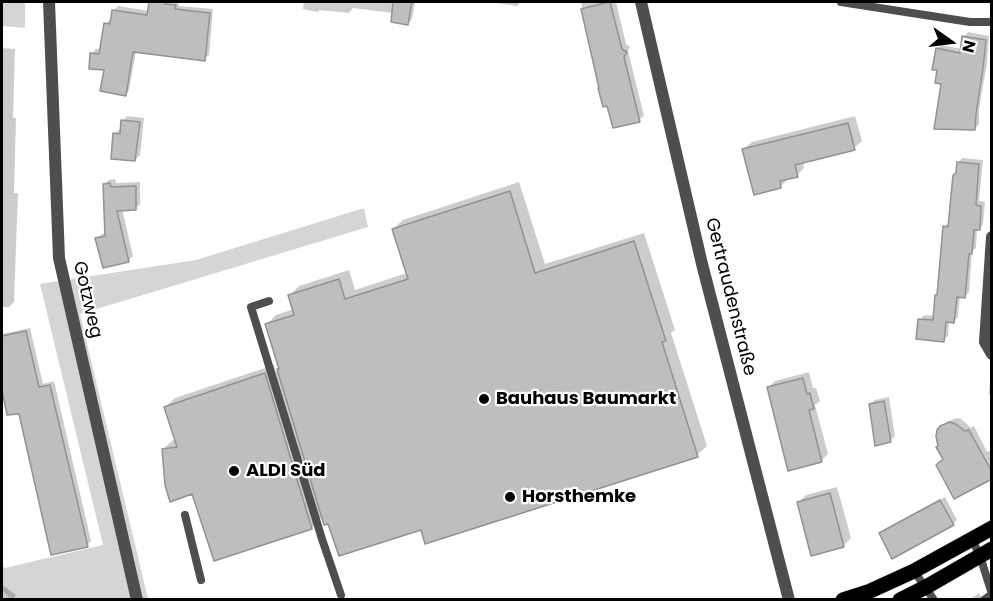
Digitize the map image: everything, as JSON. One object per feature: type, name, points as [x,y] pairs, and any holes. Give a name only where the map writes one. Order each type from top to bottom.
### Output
[{"type":"main road","points":[[843,600],[868,592],[914,571],[992,528]]},
{"type":"main road","points":[[900,600],[930,593],[986,552]]},
{"type":"street","name":"Gotzweg","points":[[49,2],[59,258],[137,600]]},
{"type":"street","name":"Gertraudenstraße","points":[[641,2],[702,264],[789,600]]},
{"type":"street","points":[[992,237],[985,342],[992,354]]},
{"type":"lane","points":[[841,2],[970,22],[992,22]]},
{"type":"lane","points":[[269,301],[251,307],[341,595]]},
{"type":"lane","points":[[185,515],[201,580]]},
{"type":"lane","points":[[972,539],[986,552],[992,594],[984,600]]},
{"type":"lane","points":[[914,571],[930,593]]},
{"type":"shaded area","points":[[2,2],[25,2],[25,28],[2,26]]},
{"type":"shaded area","points":[[364,208],[368,227],[80,314],[148,599],[11,599],[2,590],[2,565],[5,568],[103,545],[40,284],[196,260]]},
{"type":"building","points":[[149,2],[165,2],[165,4],[176,5],[175,9],[210,13],[205,61],[133,52],[126,96],[100,91],[104,70],[89,69],[90,53],[99,54],[104,23],[110,24],[112,10],[147,15]]},
{"type":"building","points":[[393,2],[412,2],[408,25],[391,22]]},
{"type":"building","points":[[610,2],[622,49],[627,52],[624,57],[640,122],[613,128],[607,106],[603,107],[581,9]]},
{"type":"building","points":[[962,36],[986,40],[975,130],[934,129],[941,84],[935,83],[937,70],[932,70],[936,48],[960,53]]},
{"type":"building","points":[[121,120],[140,122],[135,161],[111,159],[113,133],[120,134]]},
{"type":"building","points":[[848,123],[855,150],[795,165],[798,177],[780,181],[781,188],[754,195],[742,149]]},
{"type":"building","points":[[957,162],[979,164],[976,205],[981,206],[980,230],[974,230],[972,254],[969,254],[965,298],[957,297],[954,323],[946,322],[944,342],[916,339],[918,319],[933,320],[943,226],[948,227],[953,175],[956,173]]},
{"type":"building","points":[[110,183],[111,187],[136,186],[136,210],[117,211],[129,262],[103,268],[95,238],[105,236],[103,184]]},
{"type":"building","name":"Bauhaus Baumarkt","points":[[510,191],[535,273],[634,241],[666,341],[662,342],[698,457],[425,544],[421,530],[339,556],[328,524],[324,525],[265,324],[294,315],[288,295],[339,279],[345,299],[408,279],[392,229]]},
{"type":"building","points":[[26,331],[39,387],[50,385],[88,547],[51,555],[19,414],[7,415],[2,390],[2,336]]},
{"type":"building","name":"ALDI Süd","points":[[265,373],[312,529],[214,561],[192,494],[170,502],[165,485],[162,449],[177,447],[164,407]]},
{"type":"building","points":[[803,378],[814,409],[809,410],[822,462],[788,471],[767,387]]},
{"type":"building","points":[[884,401],[891,442],[875,446],[869,404]]},
{"type":"building","points":[[950,422],[965,431],[969,430],[992,472],[992,479],[954,499],[936,465],[943,459],[936,447],[938,446],[937,430],[940,426]]},
{"type":"building","points":[[830,493],[844,547],[811,556],[797,502]]},
{"type":"building","points":[[940,500],[954,525],[892,559],[879,533]]},
{"type":"place","name":"Bauhaus Baumarkt","points":[[484,399]]},
{"type":"place","name":"ALDI Süd","points":[[234,471]]},
{"type":"place","name":"Horsthemke","points":[[510,497]]}]
